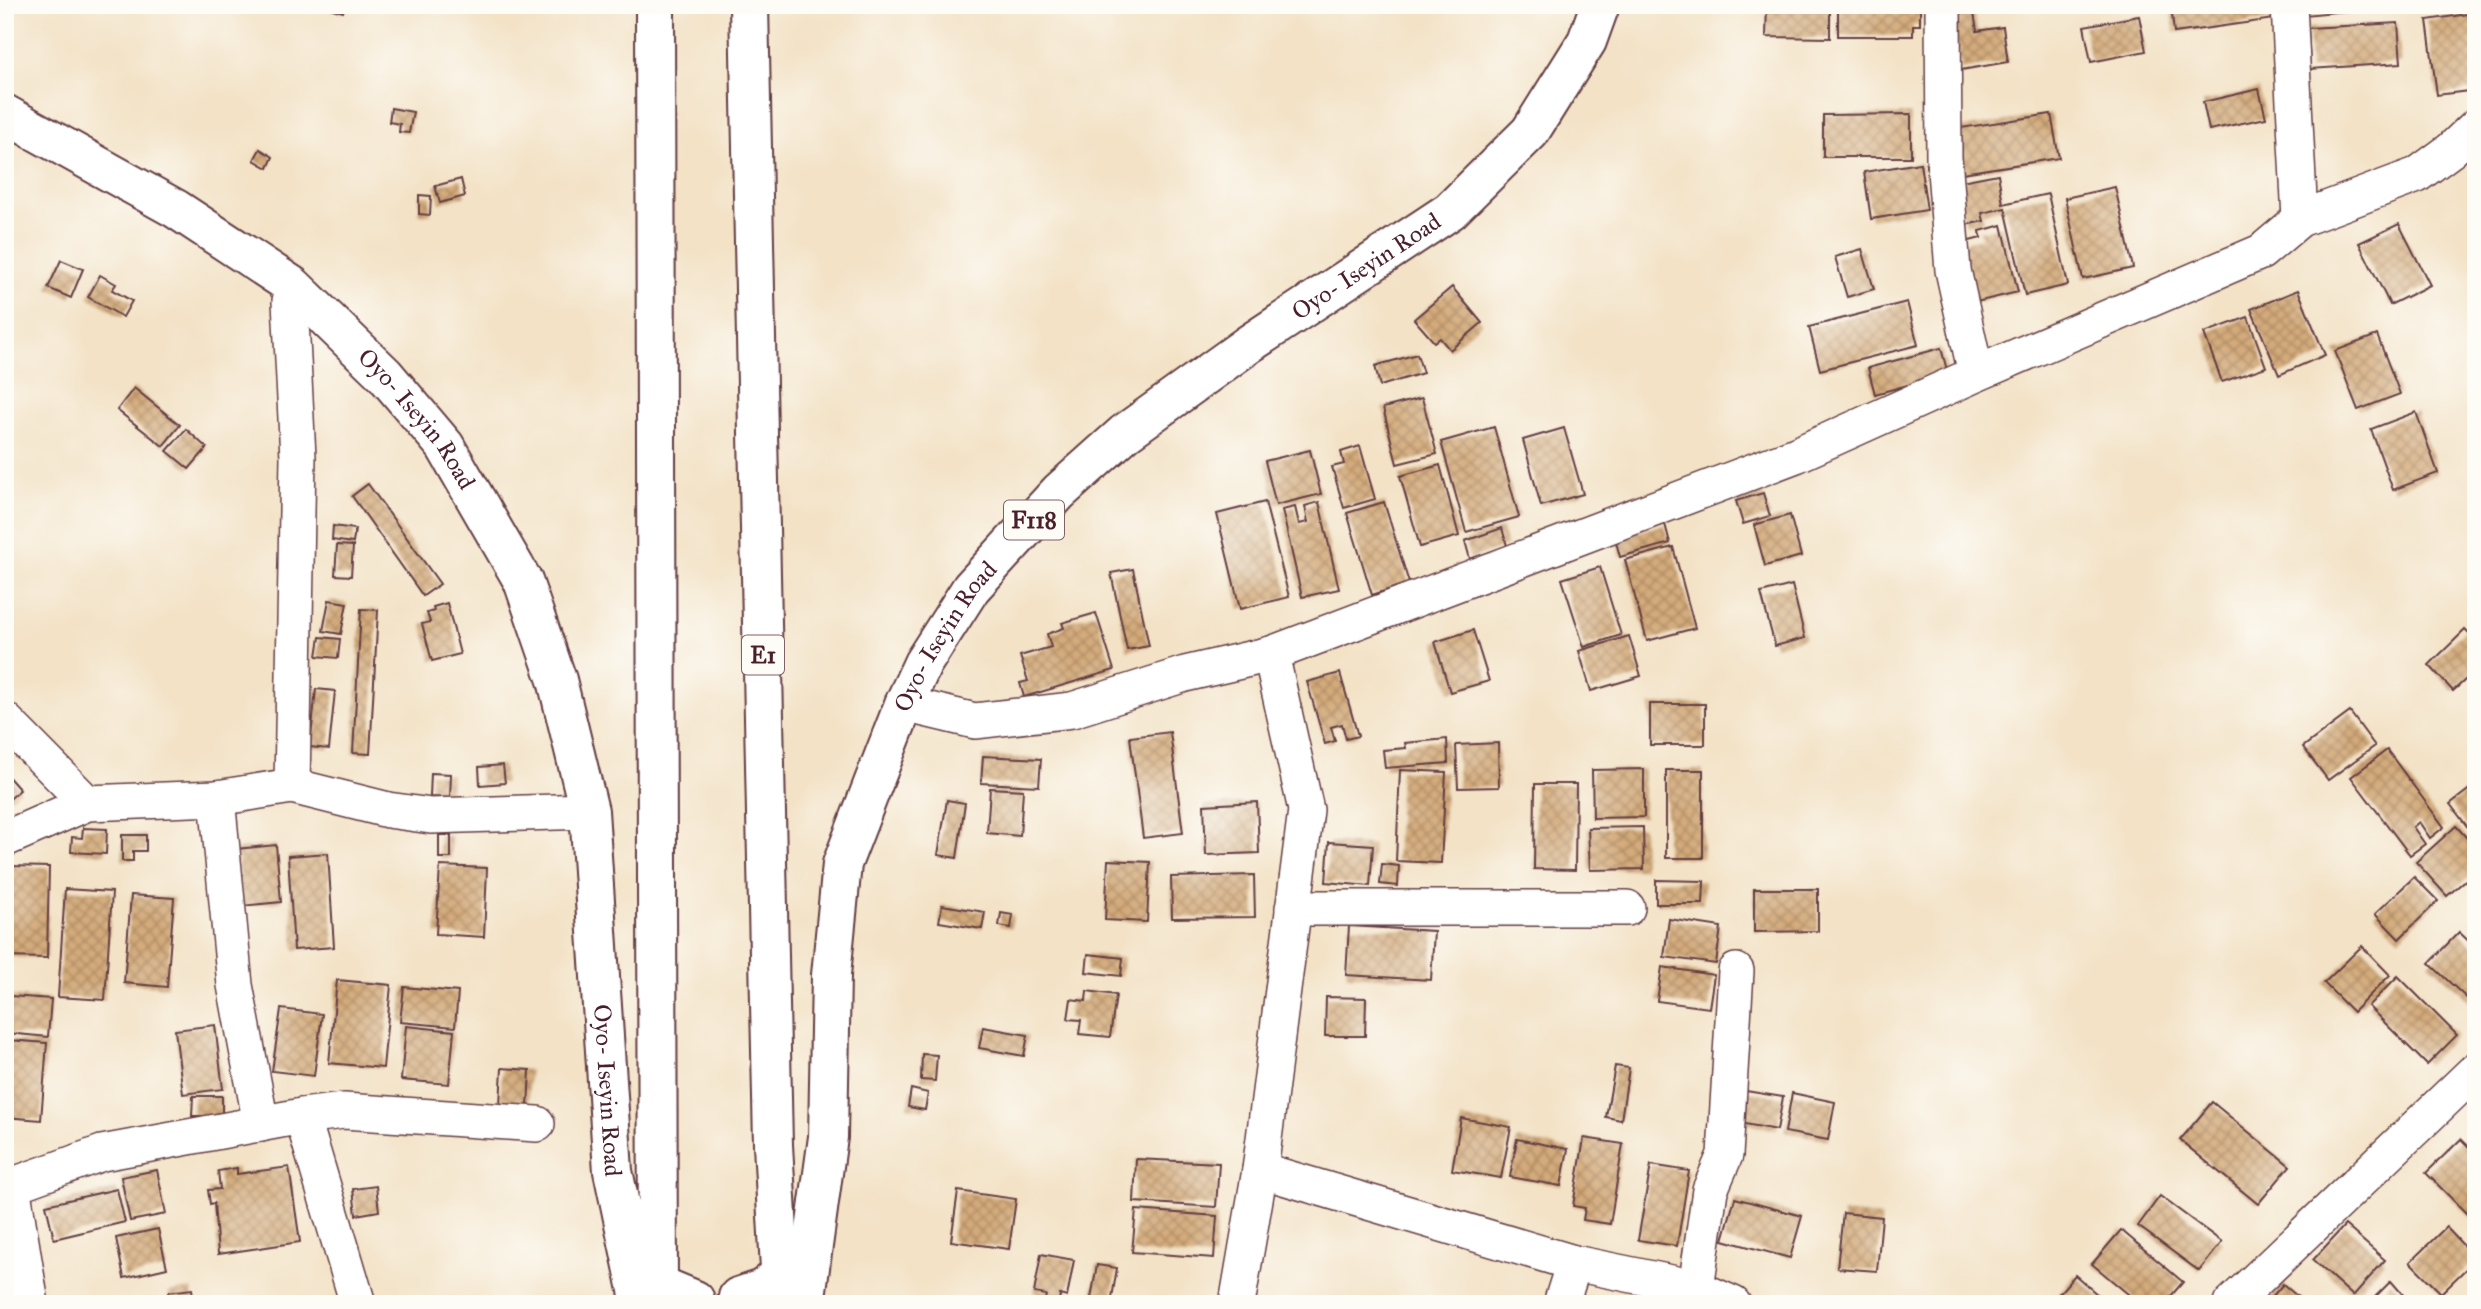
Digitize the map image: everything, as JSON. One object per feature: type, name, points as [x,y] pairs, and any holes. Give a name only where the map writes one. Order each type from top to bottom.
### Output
[{"type":"main road","points":[[655,5],[656,1229],[669,1299],[709,1295],[743,1300],[762,1289],[789,1294]]},
{"type":"main road","name":"E1","points":[[749,5],[773,1145],[789,1294]]},
{"type":"main road","name":"Oyo- Iseyin Road","points":[[789,1294],[801,1260],[815,1241],[828,1137],[831,975],[842,864],[904,704],[923,663],[971,588],[1059,492],[1136,425],[1249,344],[1450,211],[1530,132],[1587,41],[1600,5]]},
{"type":"main road","name":"Oyo- Iseyin Road","points":[[5,114],[176,209],[293,286],[385,375],[445,446],[523,581],[557,680],[590,811],[612,1171],[624,1229],[646,1271],[669,1299]]},
{"type":"street","points":[[1943,5],[1944,158],[1953,270],[1976,374]]},
{"type":"street","points":[[2289,5],[2300,219]]},
{"type":"street","points":[[904,704],[975,721],[1072,710],[1185,674],[1271,654],[1796,455],[1976,374],[2261,252],[2300,219],[2417,175],[2476,127]]},
{"type":"street","points":[[290,301],[298,457],[292,786]]},
{"type":"street","points":[[1237,1304],[1260,1170],[1306,810],[1271,654]]},
{"type":"street","points":[[5,720],[88,803]]},
{"type":"street","points":[[5,839],[88,803],[217,798],[292,786],[388,810],[431,817],[590,811]]},
{"type":"street","points":[[217,798],[235,985],[261,1124]]},
{"type":"street","points":[[1293,908],[1627,908]]},
{"type":"street","points":[[1696,1288],[1710,1190],[1725,1154],[1736,971]]},
{"type":"street","points":[[2231,1304],[2476,1070]]},
{"type":"street","points":[[31,1304],[9,1187],[102,1153],[302,1115],[344,1111],[537,1124]]},
{"type":"street","points":[[302,1115],[358,1304]]},
{"type":"street","points":[[1260,1170],[1574,1262],[1696,1288],[1733,1304]]},
{"type":"street","points":[[1561,1304],[1574,1262]]},
{"type":"building","points":[[319,5],[345,5],[343,12]]},
{"type":"building","points":[[1767,5],[1830,5],[1830,38],[1766,37]]},
{"type":"building","points":[[1838,5],[1920,5],[1920,25],[1913,25],[1913,36],[1838,36]]},
{"type":"building","points":[[2171,5],[2273,5],[2274,19],[2174,33]]},
{"type":"building","points":[[2304,5],[2386,5],[2386,7],[2305,15]]},
{"type":"building","points":[[1973,7],[1977,31],[2003,27],[2008,62],[1961,70],[1952,10]]},
{"type":"building","points":[[2475,13],[2476,90],[2437,95],[2427,20]]},
{"type":"building","points":[[2139,16],[2146,51],[2091,62],[2084,26]]},
{"type":"building","points":[[2398,23],[2401,63],[2310,69],[2308,28]]},
{"type":"building","points":[[2259,89],[2266,118],[2209,130],[2203,102]]},
{"type":"building","points":[[391,108],[413,112],[409,133],[399,132],[400,124],[389,122]]},
{"type":"building","points":[[1911,114],[1911,157],[1823,157],[1823,115]]},
{"type":"building","points":[[2051,114],[2059,158],[1962,173],[1954,129]]},
{"type":"building","points":[[260,149],[273,157],[268,168],[254,160]]},
{"type":"building","points":[[1920,163],[1927,210],[1871,219],[1864,172]]},
{"type":"building","points":[[1998,174],[2003,204],[2048,194],[2068,285],[2025,295],[2005,208],[1982,213],[1984,221],[1965,225],[1956,182]]},
{"type":"building","points":[[461,179],[465,196],[440,203],[435,186]]},
{"type":"building","points":[[2115,187],[2133,268],[2083,279],[2065,198]]},
{"type":"building","points":[[419,195],[431,196],[430,215],[419,214]]},
{"type":"building","points":[[2399,224],[2430,285],[2390,305],[2359,243]]},
{"type":"building","points":[[2002,225],[2018,292],[1972,303],[1958,244],[1981,238],[1980,231]]},
{"type":"building","points":[[1862,249],[1874,289],[1847,297],[1835,257]]},
{"type":"building","points":[[61,260],[83,269],[71,298],[48,288]]},
{"type":"building","points":[[100,275],[116,284],[112,290],[132,301],[123,317],[88,297]]},
{"type":"building","points":[[1452,287],[1482,323],[1450,350],[1440,338],[1434,342],[1414,319]]},
{"type":"building","points":[[2298,290],[2325,355],[2279,375],[2251,309]]},
{"type":"building","points":[[1907,302],[1918,345],[1820,370],[1809,327]]},
{"type":"building","points":[[2248,317],[2266,367],[2222,382],[2204,333]]},
{"type":"building","points":[[2377,335],[2400,394],[2358,410],[2335,351]]},
{"type":"building","points":[[1941,348],[1948,374],[1875,394],[1868,368]]},
{"type":"building","points":[[1417,354],[1423,373],[1380,386],[1375,366]]},
{"type":"building","points":[[134,388],[180,425],[163,446],[117,410]]},
{"type":"building","points":[[1422,398],[1437,454],[1397,464],[1383,408]]},
{"type":"building","points":[[2416,412],[2438,473],[2393,490],[2371,429]]},
{"type":"building","points":[[1494,427],[1519,517],[1466,532],[1441,442]]},
{"type":"building","points":[[1564,428],[1583,494],[1541,506],[1523,440]]},
{"type":"building","points":[[186,429],[207,448],[189,469],[167,451]]},
{"type":"building","points":[[1360,446],[1375,499],[1344,508],[1332,467],[1344,464],[1341,452]]},
{"type":"building","points":[[1310,450],[1321,494],[1276,505],[1265,461]]},
{"type":"building","points":[[1440,465],[1459,536],[1420,547],[1400,476]]},
{"type":"building","points":[[368,484],[440,584],[423,596],[352,496]]},
{"type":"building","points":[[1763,493],[1770,516],[1743,524],[1736,501]]},
{"type":"building","points":[[1265,502],[1289,597],[1240,609],[1217,514]]},
{"type":"building","points":[[1319,502],[1339,589],[1302,597],[1282,510],[1295,507],[1299,524],[1308,522],[1305,506]]},
{"type":"building","points":[[1384,502],[1409,583],[1372,595],[1347,513]]},
{"type":"building","points":[[1790,515],[1801,556],[1765,566],[1754,525]]},
{"type":"building","points":[[1665,524],[1670,543],[1620,557],[1615,538]]},
{"type":"building","points":[[333,526],[355,529],[353,543],[332,540]]},
{"type":"building","points":[[1502,528],[1507,546],[1470,559],[1465,541]]},
{"type":"building","points":[[337,545],[353,546],[351,576],[335,575]]},
{"type":"building","points":[[1673,547],[1695,628],[1647,641],[1625,560]]},
{"type":"building","points":[[1600,567],[1621,635],[1584,647],[1562,579]]},
{"type":"building","points":[[1133,569],[1149,646],[1127,650],[1111,573]]},
{"type":"building","points":[[1792,585],[1805,638],[1775,646],[1761,593]]},
{"type":"building","points":[[329,600],[347,603],[341,634],[323,631]]},
{"type":"building","points":[[447,603],[460,654],[432,661],[422,624],[430,622],[427,613],[434,611],[433,607]]},
{"type":"building","points":[[361,609],[378,610],[370,754],[353,753]]},
{"type":"building","points":[[1096,613],[1114,670],[1024,697],[1020,683],[1028,681],[1020,656],[1051,647],[1047,634],[1064,628],[1062,623]]},
{"type":"building","points":[[1473,630],[1489,681],[1450,692],[1435,642]]},
{"type":"building","points":[[2465,630],[2476,641],[2476,670],[2453,691],[2429,665]]},
{"type":"building","points":[[1629,636],[1641,676],[1591,691],[1579,651]]},
{"type":"building","points":[[320,637],[340,639],[338,658],[317,656]]},
{"type":"building","points":[[1340,673],[1358,736],[1346,739],[1342,724],[1331,727],[1335,741],[1325,744],[1307,682]]},
{"type":"building","points":[[316,689],[335,691],[329,749],[310,747]]},
{"type":"building","points":[[1650,704],[1705,704],[1705,745],[1650,745]]},
{"type":"building","points":[[2350,712],[2375,746],[2328,780],[2303,747]]},
{"type":"building","points":[[1170,732],[1183,833],[1143,838],[1130,737]]},
{"type":"building","points":[[1447,739],[1448,763],[1385,768],[1383,750],[1406,748],[1405,743]]},
{"type":"building","points":[[1498,743],[1499,787],[1458,788],[1456,745]]},
{"type":"building","points":[[2387,750],[2444,827],[2430,838],[2419,822],[2413,827],[2425,844],[2410,855],[2351,777]]},
{"type":"building","points":[[983,756],[1041,759],[1039,786],[981,783]]},
{"type":"building","points":[[503,765],[505,783],[480,785],[479,767]]},
{"type":"building","points":[[1644,769],[1644,817],[1593,818],[1592,770]]},
{"type":"building","points":[[1400,770],[1446,772],[1441,863],[1396,861]]},
{"type":"building","points":[[1666,770],[1703,770],[1703,858],[1666,858]]},
{"type":"building","points":[[5,773],[20,790],[5,803]]},
{"type":"building","points":[[431,773],[451,774],[450,798],[430,797]]},
{"type":"building","points":[[1535,784],[1576,784],[1575,870],[1534,869]]},
{"type":"building","points":[[2476,784],[2476,838],[2450,804]]},
{"type":"building","points":[[990,788],[1023,790],[1020,836],[987,833]]},
{"type":"building","points":[[947,800],[965,803],[957,858],[938,855]]},
{"type":"building","points":[[1257,802],[1259,853],[1206,855],[1204,805]]},
{"type":"building","points":[[2456,826],[2476,848],[2476,871],[2447,896],[2416,862]]},
{"type":"building","points":[[1643,827],[1644,869],[1590,870],[1588,828]]},
{"type":"building","points":[[83,828],[107,829],[106,854],[71,852],[72,837],[82,838]]},
{"type":"building","points":[[122,835],[146,835],[146,851],[133,851],[133,861],[122,861]]},
{"type":"building","points":[[439,835],[451,835],[451,858],[439,858]]},
{"type":"building","points":[[1329,842],[1373,845],[1370,886],[1326,882]]},
{"type":"building","points":[[276,845],[281,902],[241,906],[236,849]]},
{"type":"building","points":[[328,853],[334,947],[294,950],[288,856]]},
{"type":"building","points":[[1108,860],[1150,862],[1147,922],[1105,920]]},
{"type":"building","points":[[1382,864],[1399,866],[1398,886],[1380,884]]},
{"type":"building","points":[[9,866],[49,867],[47,958],[6,957]]},
{"type":"building","points":[[440,866],[487,868],[484,937],[436,934]]},
{"type":"building","points":[[1254,875],[1255,917],[1172,918],[1171,877]]},
{"type":"building","points":[[2414,877],[2438,901],[2399,939],[2375,914]]},
{"type":"building","points":[[1656,880],[1704,881],[1703,904],[1656,904]]},
{"type":"building","points":[[65,889],[112,892],[105,1000],[58,997]]},
{"type":"building","points":[[1754,889],[1818,889],[1818,931],[1754,932]]},
{"type":"building","points":[[131,895],[174,898],[167,987],[124,983]]},
{"type":"building","points":[[942,905],[985,912],[982,929],[939,922]]},
{"type":"building","points":[[1001,913],[1013,915],[1011,928],[999,926]]},
{"type":"building","points":[[1669,919],[1721,927],[1716,964],[1664,957]]},
{"type":"building","points":[[1349,926],[1434,931],[1431,980],[1346,975]]},
{"type":"building","points":[[2459,932],[2476,948],[2476,1007],[2429,963]]},
{"type":"building","points":[[2362,946],[2390,975],[2353,1012],[2324,983]]},
{"type":"building","points":[[1088,954],[1123,958],[1121,976],[1086,972]]},
{"type":"building","points":[[1662,967],[1714,975],[1709,1008],[1657,1001]]},
{"type":"building","points":[[2398,976],[2457,1035],[2427,1065],[2368,1006]]},
{"type":"building","points":[[337,980],[391,985],[383,1068],[329,1063]]},
{"type":"building","points":[[404,987],[458,992],[455,1027],[400,1022]]},
{"type":"building","points":[[1087,991],[1116,995],[1110,1037],[1079,1034],[1081,1020],[1068,1019],[1071,999],[1086,1001]]},
{"type":"building","points":[[10,996],[51,999],[48,1037],[7,1033]]},
{"type":"building","points":[[1326,997],[1366,998],[1365,1036],[1325,1036]]},
{"type":"building","points":[[281,1009],[322,1014],[314,1076],[272,1071]]},
{"type":"building","points":[[215,1025],[223,1089],[183,1094],[175,1030]]},
{"type":"building","points":[[406,1026],[454,1031],[449,1084],[401,1080]]},
{"type":"building","points":[[983,1027],[1028,1035],[1024,1056],[979,1048]]},
{"type":"building","points":[[8,1040],[47,1043],[41,1120],[5,1117]]},
{"type":"building","points":[[922,1054],[937,1055],[935,1081],[921,1080]]},
{"type":"building","points":[[1615,1066],[1629,1068],[1621,1120],[1606,1117]]},
{"type":"building","points":[[502,1068],[530,1070],[528,1107],[500,1105]]},
{"type":"building","points":[[911,1089],[928,1093],[925,1110],[908,1107]]},
{"type":"building","points":[[1746,1091],[1783,1097],[1777,1130],[1740,1123]]},
{"type":"building","points":[[1792,1093],[1835,1102],[1828,1140],[1785,1132]]},
{"type":"building","points":[[193,1096],[222,1096],[222,1116],[192,1116]]},
{"type":"building","points":[[2212,1102],[2290,1166],[2258,1204],[2180,1140]]},
{"type":"building","points":[[1461,1118],[1511,1127],[1501,1178],[1452,1170]]},
{"type":"building","points":[[1584,1138],[1623,1144],[1610,1224],[1583,1220],[1585,1208],[1573,1206]]},
{"type":"building","points":[[1517,1139],[1568,1149],[1561,1186],[1510,1177]]},
{"type":"building","points":[[2461,1139],[2476,1154],[2476,1223],[2426,1173]]},
{"type":"building","points":[[1136,1159],[1219,1163],[1216,1207],[1134,1202]]},
{"type":"building","points":[[1651,1165],[1689,1171],[1677,1246],[1638,1240]]},
{"type":"building","points":[[289,1167],[300,1242],[218,1254],[214,1203],[210,1204],[208,1190],[220,1189],[218,1171],[237,1168],[237,1174]]},
{"type":"building","points":[[157,1170],[166,1214],[130,1221],[121,1177]]},
{"type":"building","points":[[376,1186],[379,1211],[356,1215],[353,1189]]},
{"type":"building","points":[[117,1189],[125,1222],[54,1239],[46,1205]]},
{"type":"building","points":[[958,1191],[1016,1199],[1009,1249],[951,1241]]},
{"type":"building","points":[[2160,1196],[2222,1242],[2199,1271],[2138,1226]]},
{"type":"building","points":[[1735,1198],[1802,1216],[1790,1258],[1723,1240]]},
{"type":"building","points":[[1136,1210],[1217,1216],[1214,1258],[1132,1252]]},
{"type":"building","points":[[1843,1213],[1882,1217],[1877,1271],[1837,1268]]},
{"type":"building","points":[[2345,1225],[2385,1260],[2353,1296],[2313,1260]]},
{"type":"building","points":[[2446,1227],[2476,1259],[2441,1293],[2410,1262]]},
{"type":"building","points":[[158,1229],[167,1268],[124,1278],[116,1238]]},
{"type":"building","points":[[2121,1230],[2183,1282],[2164,1304],[2140,1304],[2092,1264]]},
{"type":"building","points":[[1041,1254],[1074,1260],[1067,1297],[1060,1295],[1058,1304],[1044,1304],[1046,1295],[1034,1293]]},
{"type":"building","points":[[1097,1265],[1117,1268],[1111,1304],[1090,1304]]},
{"type":"building","points":[[2075,1275],[2106,1302],[2105,1304],[2050,1304]]},
{"type":"building","points":[[2391,1281],[2411,1304],[2368,1304]]},
{"type":"building","points":[[2283,1284],[2306,1304],[2266,1304]]},
{"type":"building","points":[[192,1289],[194,1304],[170,1304],[168,1292]]},
{"type":"building","points":[[1588,1296],[1609,1303],[1609,1304],[1585,1304]]}]
